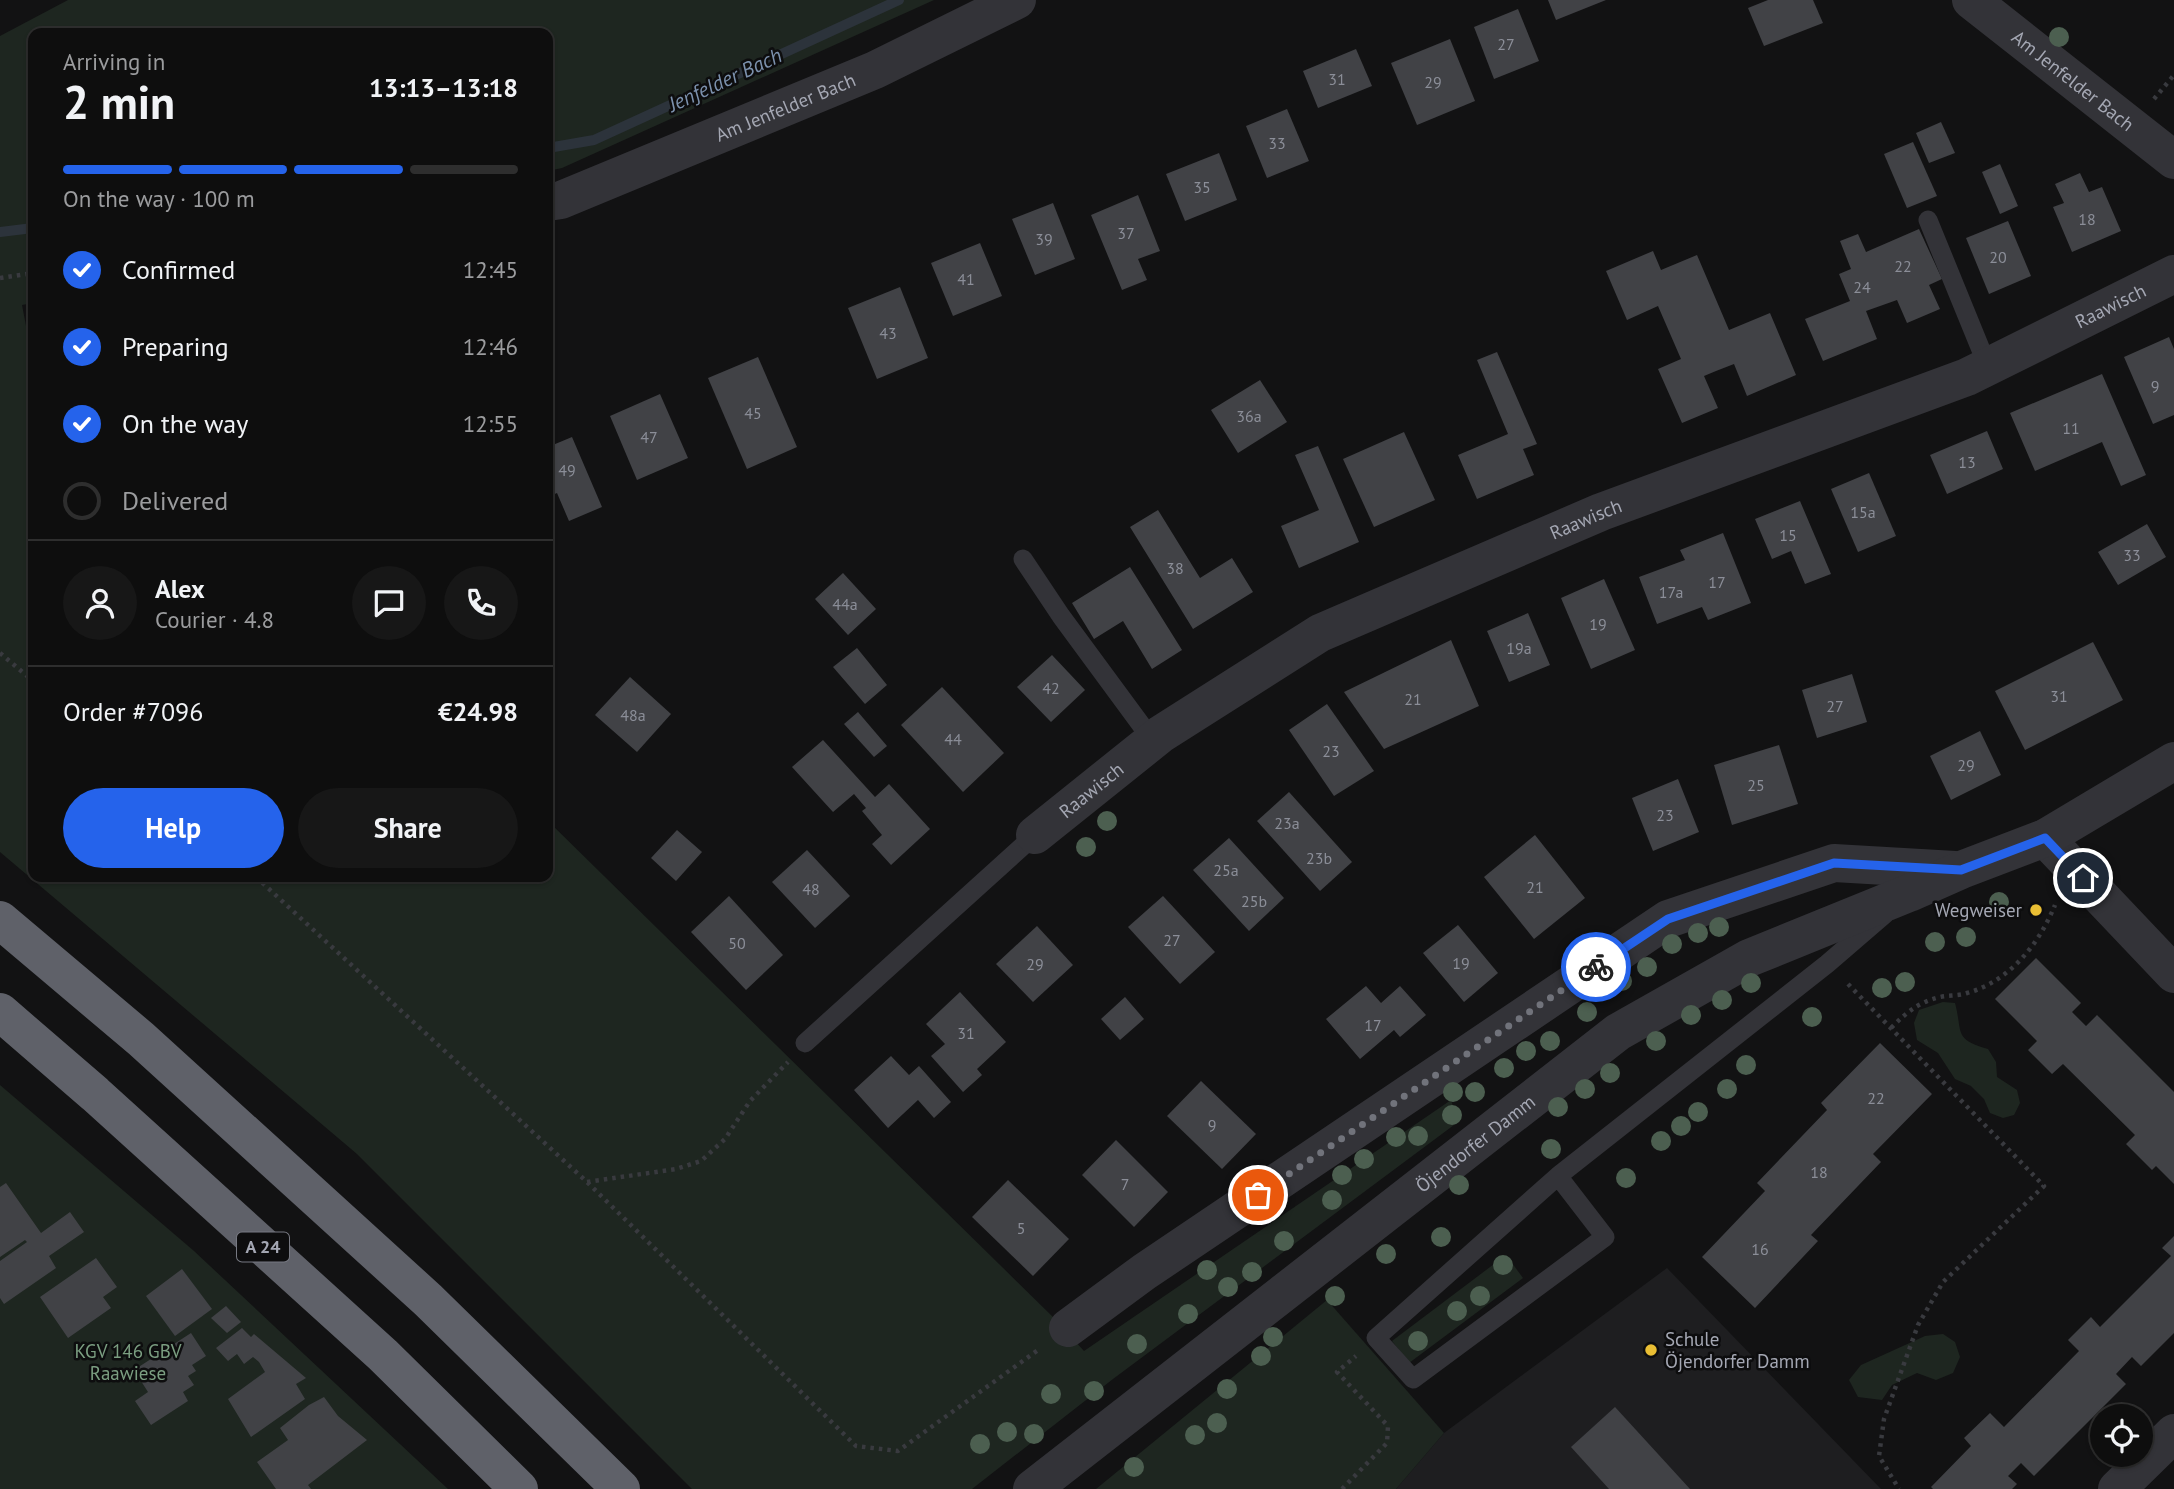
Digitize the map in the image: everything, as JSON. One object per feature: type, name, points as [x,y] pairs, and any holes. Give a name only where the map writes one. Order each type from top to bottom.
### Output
[{"type":"highway","points":[[0,920],[141,1040],[428,1300],[621,1489]]},
{"type":"highway","name":"A 24","points":[[0,1012],[95,1094],[383,1356],[519,1489]]},
{"type":"street","name":"Am Jenfelder Bach","points":[[553,201],[875,70],[1017,0]]},
{"type":"street","name":"Am Jenfelder Bach","points":[[1971,0],[2174,160]]},
{"type":"street","name":"Raawisch","points":[[1035,835],[1153,741],[1320,633],[1601,512],[1966,377],[2174,274]]},
{"type":"street","name":"Öjendorfer Damm","points":[[1032,1489],[1618,1032],[1749,958],[2045,838],[2174,761]]},
{"type":"street","points":[[2045,838],[2174,974]]},
{"type":"street","name":"Öjendorfer Damm","points":[[1068,1328],[1144,1272],[1668,919],[1834,863],[1961,870]]},
{"type":"street","points":[[2117,1489],[2174,1433]]},
{"type":"lane","points":[[1928,220],[1988,367]]},
{"type":"lane","points":[[1023,559],[1153,741]]},
{"type":"lane","points":[[805,1044],[1035,835]]},
{"type":"lane","points":[[1559,1175],[1605,1237],[1413,1379],[1376,1338],[1559,1175],[1828,964],[1909,893]]},
{"type":"path","points":[[0,278],[28,274]]},
{"type":"path","points":[[0,653],[28,677]]},
{"type":"path","points":[[1891,1028],[1912,1007],[1940,997],[1968,993],[1992,982],[2014,967],[2032,947],[2049,920],[2057,899],[2083,878]]},
{"type":"path","points":[[261,882],[587,1182],[856,1446],[898,1451],[1068,1328]]},
{"type":"path","points":[[1828,964],[2044,1186],[1943,1282],[1918,1325],[1884,1419],[1880,1456],[1899,1489]]},
{"type":"path","points":[[587,1182],[676,1169],[701,1161],[725,1139],[750,1101],[805,1044]]},
{"type":"path","points":[[1342,1489],[1387,1443],[1388,1426],[1337,1372],[1376,1338]]},
{"type":"shaded area","name":"Schule Öjendorfer Damm","points":[[1667,1268],[1881,1489],[1396,1489],[1444,1433]]},
{"type":"green space","points":[[68,0],[934,0],[553,170],[553,28],[28,28],[28,304],[22,305],[28,336],[28,876],[0,852],[0,36]]},
{"type":"green space","points":[[553,826],[1055,1319],[1084,1351],[1451,1100],[1458,1122],[1113,1379],[972,1489],[692,1489],[357,1154],[35,882],[553,882]]},
{"type":"green space","points":[[1943,1002],[1955,1003],[1961,1034],[1969,1042],[1988,1049],[1996,1062],[1997,1077],[2017,1090],[2020,1103],[2014,1115],[2003,1118],[1990,1113],[1984,1099],[1971,1086],[1955,1079],[1938,1053],[1917,1040],[1914,1023],[1919,1010]]},
{"type":"green space","name":"KGV 146 GBV Raawiese","points":[[0,1085],[194,1251],[448,1489],[0,1489]]},
{"type":"green space","points":[[1506,1255],[1523,1278],[1409,1363],[1392,1341]]},
{"type":"green space","points":[[1327,1300],[1444,1433],[1396,1489],[1096,1489]]},
{"type":"green space","points":[[1943,1334],[1955,1342],[1960,1357],[1953,1373],[1936,1380],[1917,1373],[1892,1385],[1882,1400],[1858,1397],[1849,1380],[1861,1365],[1925,1336]]},
{"type":"building","points":[[1548,0],[1606,0],[1556,20]]},
{"type":"building","points":[[1768,0],[1813,0],[1823,23],[1764,46],[1748,8]]},
{"type":"building","points":[[1518,9],[1539,61],[1494,79],[1474,27]]},
{"type":"building","points":[[1450,39],[1475,101],[1417,125],[1391,63]]},
{"type":"building","points":[[1356,49],[1372,86],[1318,108],[1303,71]]},
{"type":"building","points":[[1287,109],[1309,161],[1267,178],[1246,126]]},
{"type":"building","points":[[1941,122],[1955,153],[1929,163],[1916,133]]},
{"type":"building","points":[[1913,142],[1937,196],[1907,208],[1884,154]]},
{"type":"building","points":[[1219,153],[1237,200],[1185,221],[1166,174]]},
{"type":"building","points":[[2000,164],[2018,206],[2000,214],[1982,172]]},
{"type":"building","points":[[2080,173],[2089,192],[2102,187],[2121,231],[2072,252],[2053,207],[2064,203],[2055,184]]},
{"type":"building","points":[[1138,195],[1160,251],[1138,259],[1147,280],[1122,290],[1091,215]]},
{"type":"building","points":[[1053,203],[1075,259],[1035,275],[1012,219]]},
{"type":"building","points":[[2008,221],[2031,276],[1989,294],[1966,238]]},
{"type":"building","points":[[1919,229],[1942,279],[1929,285],[1940,309],[1907,323],[1897,300],[1866,311],[1877,339],[1823,361],[1805,319],[1850,301],[1839,274],[1851,269],[1840,241],[1858,234],[1866,252]]},
{"type":"building","points":[[980,243],[1002,296],[953,316],[931,263]]},
{"type":"building","points":[[1653,251],[1661,270],[1697,255],[1729,330],[1770,313],[1796,375],[1747,396],[1734,364],[1704,376],[1718,408],[1682,423],[1658,369],[1681,359],[1658,306],[1627,320],[1606,271]]},
{"type":"building","points":[[900,287],[928,358],[877,379],[848,308]]},
{"type":"building","points":[[2169,337],[2174,349],[2174,415],[2153,424],[2124,357]]},
{"type":"building","points":[[1497,352],[1537,444],[1523,449],[1534,475],[1477,499],[1458,455],[1508,434],[1477,360]]},
{"type":"building","points":[[758,357],[797,447],[747,469],[708,378]]},
{"type":"building","points":[[2102,374],[2146,475],[2121,486],[2102,442],[2035,471],[2010,413]]},
{"type":"building","points":[[1260,380],[1287,422],[1238,453],[1211,410]]},
{"type":"building","points":[[660,394],[688,458],[637,480],[610,416]]},
{"type":"building","points":[[1987,431],[2003,469],[1947,494],[1930,455]]},
{"type":"building","points":[[1404,432],[1435,500],[1374,527],[1343,459]]},
{"type":"building","points":[[572,437],[602,507],[569,521],[557,493],[553,495],[553,445]]},
{"type":"building","points":[[1318,446],[1359,542],[1299,568],[1281,526],[1319,510],[1295,455]]},
{"type":"building","points":[[1869,473],[1896,536],[1858,552],[1831,489]]},
{"type":"building","points":[[1800,501],[1831,574],[1805,584],[1791,551],[1772,559],[1755,519]]},
{"type":"building","points":[[1158,510],[1200,578],[1232,558],[1253,592],[1193,629],[1130,527]]},
{"type":"building","points":[[2147,524],[2166,557],[2118,585],[2098,552]]},
{"type":"building","points":[[1723,533],[1751,603],[1708,620],[1702,607],[1657,624],[1639,577],[1685,560],[1680,550]]},
{"type":"building","points":[[1130,567],[1182,650],[1152,669],[1123,621],[1094,639],[1072,603]]},
{"type":"building","points":[[843,573],[876,609],[848,635],[815,599]]},
{"type":"building","points":[[1604,579],[1635,650],[1591,669],[1561,598]]},
{"type":"building","points":[[1528,613],[1550,665],[1509,682],[1487,631]]},
{"type":"building","points":[[1451,640],[1479,706],[1384,749],[1344,692]]},
{"type":"building","points":[[2093,642],[2123,700],[2025,750],[1995,691]]},
{"type":"building","points":[[857,648],[887,685],[865,704],[833,667]]},
{"type":"building","points":[[1052,655],[1085,690],[1051,722],[1017,687]]},
{"type":"building","points":[[1852,674],[1867,722],[1817,738],[1802,690]]},
{"type":"building","points":[[630,677],[671,714],[637,752],[595,715]]},
{"type":"building","points":[[942,687],[1004,753],[963,792],[901,725]]},
{"type":"building","points":[[1327,704],[1374,771],[1334,796],[1289,730]]},
{"type":"building","points":[[858,712],[887,746],[874,757],[844,724]]},
{"type":"building","points":[[1980,731],[2001,775],[1951,800],[1930,756]]},
{"type":"building","points":[[823,740],[875,797],[889,784],[930,829],[891,865],[872,844],[882,835],[862,811],[866,808],[854,794],[833,812],[792,767]]},
{"type":"building","points":[[1779,745],[1798,804],[1732,825],[1714,765]]},
{"type":"building","points":[[1678,779],[1699,832],[1653,851],[1632,798]]},
{"type":"building","points":[[1289,792],[1352,862],[1320,891],[1257,821]]},
{"type":"building","points":[[677,830],[702,852],[676,881],[651,858]]},
{"type":"building","points":[[1535,835],[1585,898],[1534,939],[1484,877]]},
{"type":"building","points":[[1229,838],[1284,898],[1249,931],[1193,870]]},
{"type":"building","points":[[807,850],[850,896],[815,928],[772,882]]},
{"type":"building","points":[[729,896],[783,955],[746,990],[691,932]]},
{"type":"building","points":[[1163,896],[1215,952],[1180,984],[1128,927]]},
{"type":"building","points":[[1458,925],[1498,973],[1464,1002],[1423,953]]},
{"type":"building","points":[[1037,926],[1073,965],[1033,1002],[996,964]]},
{"type":"building","points":[[2036,958],[2081,1003],[2072,1012],[2086,1026],[2097,1015],[2174,1092],[2174,1184],[2156,1166],[2152,1170],[2126,1144],[2135,1135],[2063,1064],[2052,1074],[2028,1050],[2037,1041],[1995,999]]},
{"type":"building","points":[[1366,986],[1381,1003],[1400,986],[1426,1015],[1400,1037],[1394,1030],[1360,1059],[1326,1019]]},
{"type":"building","points":[[960,992],[1006,1042],[977,1069],[982,1075],[963,1092],[931,1056],[945,1044],[926,1024]]},
{"type":"building","points":[[1125,997],[1144,1019],[1120,1040],[1101,1019]]},
{"type":"building","points":[[1880,1043],[1932,1094],[1873,1154],[1881,1162],[1811,1235],[1818,1241],[1755,1308],[1702,1257],[1765,1191],[1757,1183],[1827,1110],[1821,1103]]},
{"type":"building","points":[[891,1056],[909,1075],[919,1066],[951,1102],[934,1118],[918,1100],[888,1128],[854,1090]]},
{"type":"building","points":[[1201,1081],[1256,1134],[1222,1169],[1167,1116]]},
{"type":"building","points":[[1116,1140],[1168,1192],[1134,1227],[1082,1175]]},
{"type":"building","points":[[1008,1180],[1069,1239],[1033,1276],[972,1217]]},
{"type":"building","points":[[6,1183],[41,1233],[70,1212],[84,1232],[49,1256],[56,1268],[4,1304],[0,1298],[0,1261],[27,1242],[25,1240],[0,1257],[0,1187]]},
{"type":"building","points":[[2174,1236],[2174,1333],[2141,1366],[2132,1357],[2116,1374],[2126,1384],[2106,1404],[2090,1404],[2090,1420],[2034,1476],[2021,1463],[2008,1476],[2017,1484],[2012,1489],[1933,1489],[1931,1487],[1971,1446],[1964,1438],[1990,1413],[2004,1427],[2079,1351],[2068,1340],[2091,1317],[2100,1327],[2171,1256],[2162,1248]]},
{"type":"building","points":[[96,1258],[117,1287],[103,1297],[111,1308],[68,1338],[40,1297]]},
{"type":"building","points":[[182,1269],[212,1309],[175,1336],[146,1296]]},
{"type":"building","points":[[226,1306],[241,1322],[227,1333],[211,1318]]},
{"type":"building","points":[[242,1328],[251,1337],[254,1334],[306,1378],[296,1384],[305,1399],[251,1437],[228,1399],[265,1372],[253,1357],[244,1364],[237,1354],[228,1361],[216,1348]]},
{"type":"building","points":[[191,1333],[206,1356],[192,1365],[196,1371],[188,1376],[194,1385],[183,1392],[188,1401],[151,1425],[135,1401],[148,1392],[134,1370]]},
{"type":"building","points":[[324,1397],[338,1416],[367,1440],[308,1485],[311,1489],[276,1489],[257,1462],[288,1440],[280,1428]]},
{"type":"building","points":[[1615,1407],[1690,1489],[1609,1489],[1571,1447]]},
{"type":"waterway","name":"Jenfelder Bach","points":[[553,147],[594,140],[899,0]]},
{"type":"waterway","name":"Jenfelder Bach","points":[[0,232],[28,229]]},
{"type":"way so far","points":[[1258,1195],[1596,967]]},
{"type":"place","name":"Wegweiser","points":[[2036,910]]},
{"type":"place","name":"Schule Öjendorfer Damm","points":[[1651,1350]]},
{"type":"route","points":[[1596,967],[1668,919],[1834,863],[1961,870],[2045,838],[2083,878]]}]
